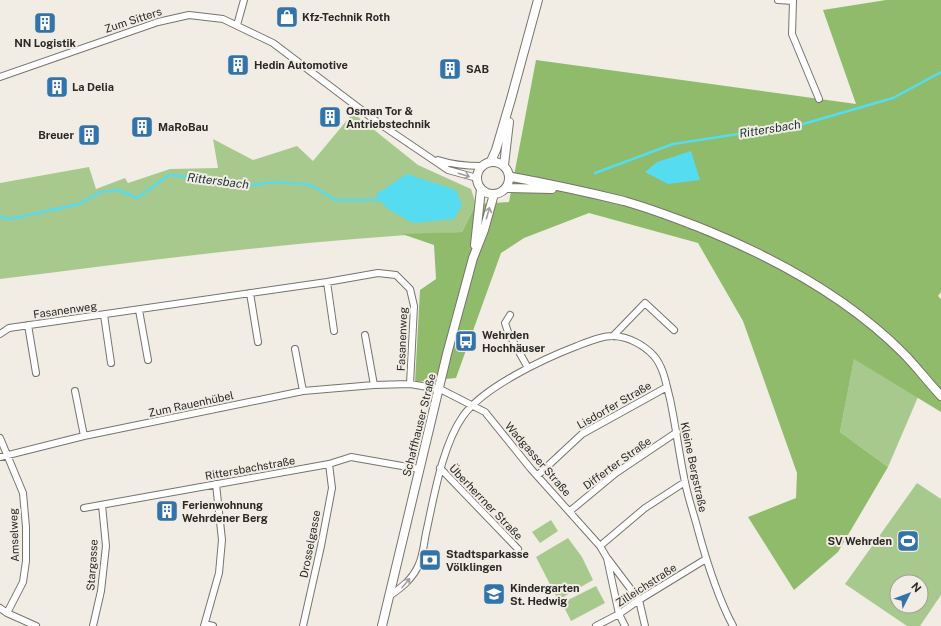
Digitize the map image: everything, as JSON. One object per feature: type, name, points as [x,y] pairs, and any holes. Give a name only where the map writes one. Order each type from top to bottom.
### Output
[{"type":"street","points":[[237,25],[244,0]]},
{"type":"street","points":[[492,161],[511,99],[538,0]]},
{"type":"street","points":[[778,0],[793,1],[792,34],[819,99]]},
{"type":"street","name":"Zum Sitters","points":[[0,77],[152,24],[189,15],[224,19],[273,43],[380,124],[448,170],[477,178]]},
{"type":"street","points":[[504,165],[492,161],[482,166],[477,174],[481,189],[485,192],[494,194],[506,188],[510,180],[504,165],[511,99]]},
{"type":"street","name":"Zum Sitters","points":[[427,155],[450,164],[482,166]]},
{"type":"street","points":[[509,175],[512,177],[625,202],[716,234],[766,257],[818,287],[861,316],[903,353],[941,396]]},
{"type":"street","points":[[506,188],[520,187],[572,190]]},
{"type":"street","name":"Schaffhauser Straße","points":[[473,258],[481,189]]},
{"type":"street","name":"Schaffhauser Straße","points":[[382,626],[447,354],[473,258],[484,230],[494,194]]},
{"type":"street","name":"Fasanenweg","points":[[0,334],[9,328],[28,325],[140,310],[378,273],[396,275],[410,289],[414,306],[410,384]]},
{"type":"street","points":[[327,282],[334,331]]},
{"type":"street","points":[[250,293],[258,342]]},
{"type":"street","points":[[613,336],[646,303],[674,330]]},
{"type":"street","points":[[140,310],[148,360]]},
{"type":"street","name":"Fasanenweg","points":[[104,315],[111,363]]},
{"type":"street","points":[[510,315],[505,324],[528,368]]},
{"type":"street","name":"Fasanenweg","points":[[28,325],[36,373]]},
{"type":"street","points":[[365,335],[374,385]]},
{"type":"street","name":"Kleine Bergstraße","points":[[440,468],[456,428],[464,414],[491,390],[528,368],[595,339],[613,336],[637,342],[654,356],[664,373],[677,432],[685,482],[706,559],[723,606],[733,626]]},
{"type":"street","points":[[295,349],[303,391]]},
{"type":"street","name":"Zum Rauenhübel","points":[[0,456],[84,436],[303,391],[374,385],[410,384],[440,388]]},
{"type":"street","name":"Lisdorfer Straße","points":[[538,475],[582,434],[667,386]]},
{"type":"street","name":"Wadgasser Straße","points":[[440,388],[485,412],[600,546],[607,558],[639,600],[645,626]]},
{"type":"street","points":[[75,391],[84,436]]},
{"type":"street","name":"Differter Straße","points":[[570,511],[616,473],[677,432]]},
{"type":"street","points":[[0,438],[7,455]]},
{"type":"street","name":"Amselweg","points":[[7,455],[23,493],[26,527],[26,561],[23,582],[7,613]]},
{"type":"street","name":"Rittersbachstraße","points":[[84,508],[329,464],[351,457],[419,469]]},
{"type":"street","name":"Drosselgasse","points":[[303,626],[332,488],[329,464]]},
{"type":"street","points":[[388,597],[405,585],[419,564],[440,468]]},
{"type":"street","name":"Überherrner Straße","points":[[440,468],[518,549]]},
{"type":"street","points":[[600,546],[645,508],[685,482]]},
{"type":"street","points":[[212,626],[204,625],[219,573],[221,553],[222,540],[216,484]]},
{"type":"street","name":"Stargasse","points":[[93,626],[101,591],[106,546],[102,505]]},
{"type":"street","name":"Wadgasser Straße","points":[[607,558],[619,614],[625,626]]},
{"type":"street","name":"Zilleichstraße","points":[[596,626],[619,614],[706,559]]},
{"type":"street","points":[[0,608],[7,613],[36,626]]},
{"type":"green space","points":[[886,0],[941,0],[941,292],[938,296],[941,299],[941,412],[854,359],[840,432],[888,467],[838,552],[794,590],[748,517],[796,498],[797,473],[743,321],[698,243],[589,213],[524,238],[501,253],[456,378],[415,382],[420,290],[436,279],[434,245],[402,234],[462,232],[476,204],[509,202],[536,60],[856,104],[823,10]]},
{"type":"green space","points":[[353,113],[418,165],[471,189],[476,204],[462,232],[404,235],[288,245],[0,279],[0,183],[89,167],[96,189],[125,178],[128,183],[170,169],[218,168],[213,139],[253,160],[297,146],[313,161]]},
{"type":"green space","points":[[854,358],[918,397],[888,467],[840,432]]},
{"type":"green space","name":"SV Wehrden","points":[[917,483],[941,499],[941,595],[929,613],[929,574],[889,574],[889,614],[845,584]]},
{"type":"green space","points":[[551,520],[558,531],[540,543],[532,532]]},
{"type":"green space","points":[[568,538],[582,557],[593,580],[558,600],[536,557]]},
{"type":"green space","points":[[596,586],[605,603],[571,621],[562,603]]},
{"type":"green space","name":"SV Wehrden","points":[[889,614],[928,614],[920,626],[907,626]]},
{"type":"water","points":[[691,151],[700,180],[668,184],[645,172],[657,162]]},
{"type":"water","points":[[407,174],[456,190],[462,205],[454,219],[413,223],[388,209],[375,195]]},
{"type":"waterway","name":"Rittersbach","points":[[595,173],[673,144],[803,124],[893,98],[941,72]]},
{"type":"waterway","name":"Rittersbach","points":[[0,217],[10,219],[79,204],[100,192],[118,190],[137,198],[169,175],[235,181],[252,185],[274,182],[306,184],[316,188],[335,200],[383,200]]},
{"type":"place","name":"Kfz-Technik Roth","points":[[287,17]]},
{"type":"place","name":"NN Logistik","points":[[45,23]]},
{"type":"place","name":"Hedin Automotive","points":[[238,65]]},
{"type":"place","name":"SAB","points":[[450,69]]},
{"type":"place","name":"La Delia","points":[[57,87]]},
{"type":"place","name":"Osman Tor & Antriebstechnik","points":[[330,117]]},
{"type":"place","name":"MaRoBau","points":[[142,127]]},
{"type":"place","name":"Breuer","points":[[89,135]]},
{"type":"place","name":"Wehrden Hochhäuser","points":[[466,341]]},
{"type":"place","name":"Ferienwohnung Wehrdener Berg","points":[[167,511]]},
{"type":"place","name":"SV Wehrden","points":[[908,541]]},
{"type":"place","name":"Stadtsparkasse Völklingen","points":[[430,560]]},
{"type":"place","name":"Kindergarten St. Hedwig","points":[[494,594]]}]
